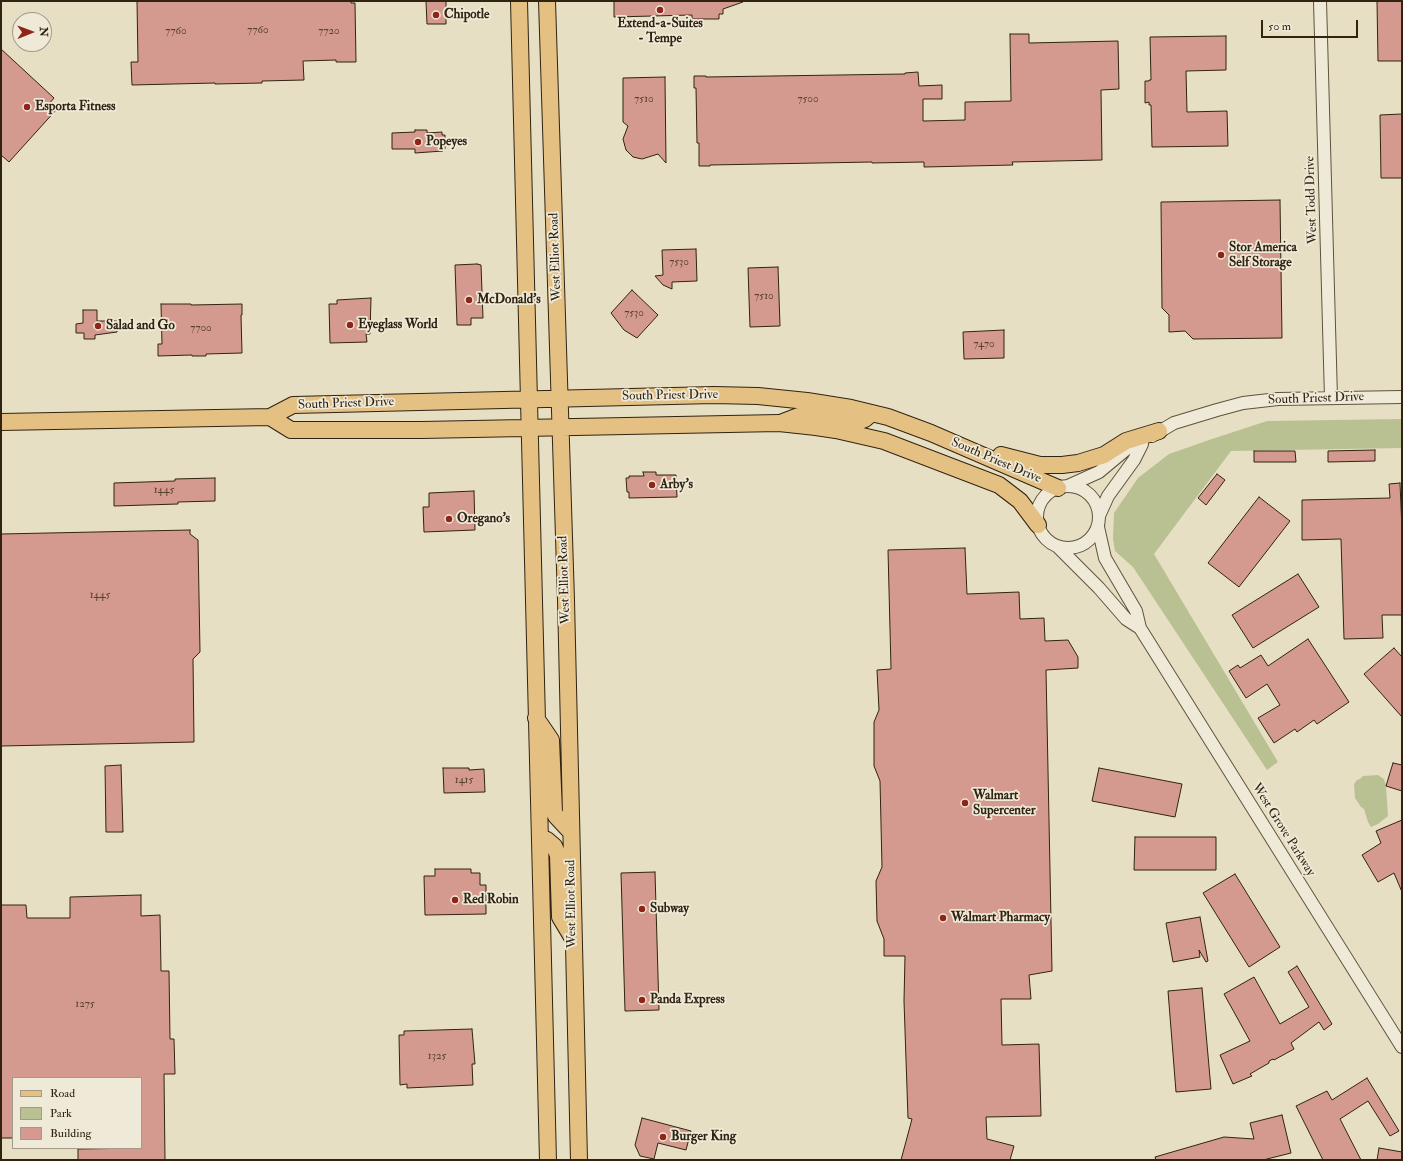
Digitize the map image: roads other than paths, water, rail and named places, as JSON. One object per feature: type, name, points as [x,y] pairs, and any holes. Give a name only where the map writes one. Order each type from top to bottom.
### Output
[{"type":"main road","points":[[519,1],[548,1160]]},
{"type":"main road","name":"West Elliot Road","points":[[548,1],[561,427],[579,1160]]},
{"type":"main road","name":"South Priest Drive","points":[[1,422],[270,417],[293,405],[714,395],[758,396],[807,401],[852,408],[888,417],[1063,487]]},
{"type":"main road","points":[[779,423],[804,414],[858,422],[865,419],[872,413]]},
{"type":"main road","name":"South Priest Drive","points":[[270,417],[291,430],[530,428],[779,423],[836,430],[884,442],[999,485],[1020,501],[1038,525]]},
{"type":"main road","points":[[958,445],[1040,465],[1062,466],[1104,455],[1126,441],[1159,431]]},
{"type":"main road","points":[[536,718],[552,740],[554,812],[570,831]]},
{"type":"main road","points":[[540,837],[554,846],[558,855],[560,917],[573,939]]},
{"type":"street","name":"West Todd Drive","points":[[1320,1],[1331,398]]},
{"type":"street","name":"South Priest Drive","points":[[1063,487],[1099,472],[1129,447],[1142,444],[1159,431],[1174,423],[1243,403],[1278,399],[1402,397]]},
{"type":"street","name":"South Priest Drive","points":[[1098,522],[1108,496],[1134,460],[1142,444]]},
{"type":"street","points":[[1063,487],[1077,487],[1089,495],[1097,506],[1098,522],[1093,536],[1086,543],[1077,547],[1058,547],[1049,542],[1042,534],[1038,525],[1037,516],[1039,507],[1046,495],[1063,487]]},
{"type":"street","name":"West Grove Parkway","points":[[1098,522],[1105,558],[1136,611],[1140,628],[1402,1047]]},
{"type":"street","name":"West Grove Parkway","points":[[1058,547],[1099,588],[1126,620],[1140,628]]},
{"type":"place","name":"Extend-a-Suites - Tempe","points":[[660,10]]},
{"type":"place","name":"Chipotle","points":[[436,15]]},
{"type":"place","name":"Esporta Fitness","points":[[27,107]]},
{"type":"place","name":"Popeyes","points":[[418,142]]},
{"type":"place","name":"Stor America Self Storage","points":[[1221,255]]},
{"type":"place","name":"McDonald's","points":[[469,300]]},
{"type":"place","name":"Eyeglass World","points":[[350,325]]},
{"type":"place","name":"Salad and Go","points":[[98,326]]},
{"type":"place","name":"Arby's","points":[[652,485]]},
{"type":"place","name":"Oregano's","points":[[449,519]]},
{"type":"place","name":"Walmart Supercenter","points":[[965,803]]},
{"type":"place","name":"Red Robin","points":[[455,900]]},
{"type":"place","name":"Subway","points":[[642,909]]},
{"type":"place","name":"Walmart Pharmacy","points":[[943,918]]},
{"type":"place","name":"Panda Express","points":[[642,1000]]},
{"type":"place","name":"Burger King","points":[[663,1137]]}]
